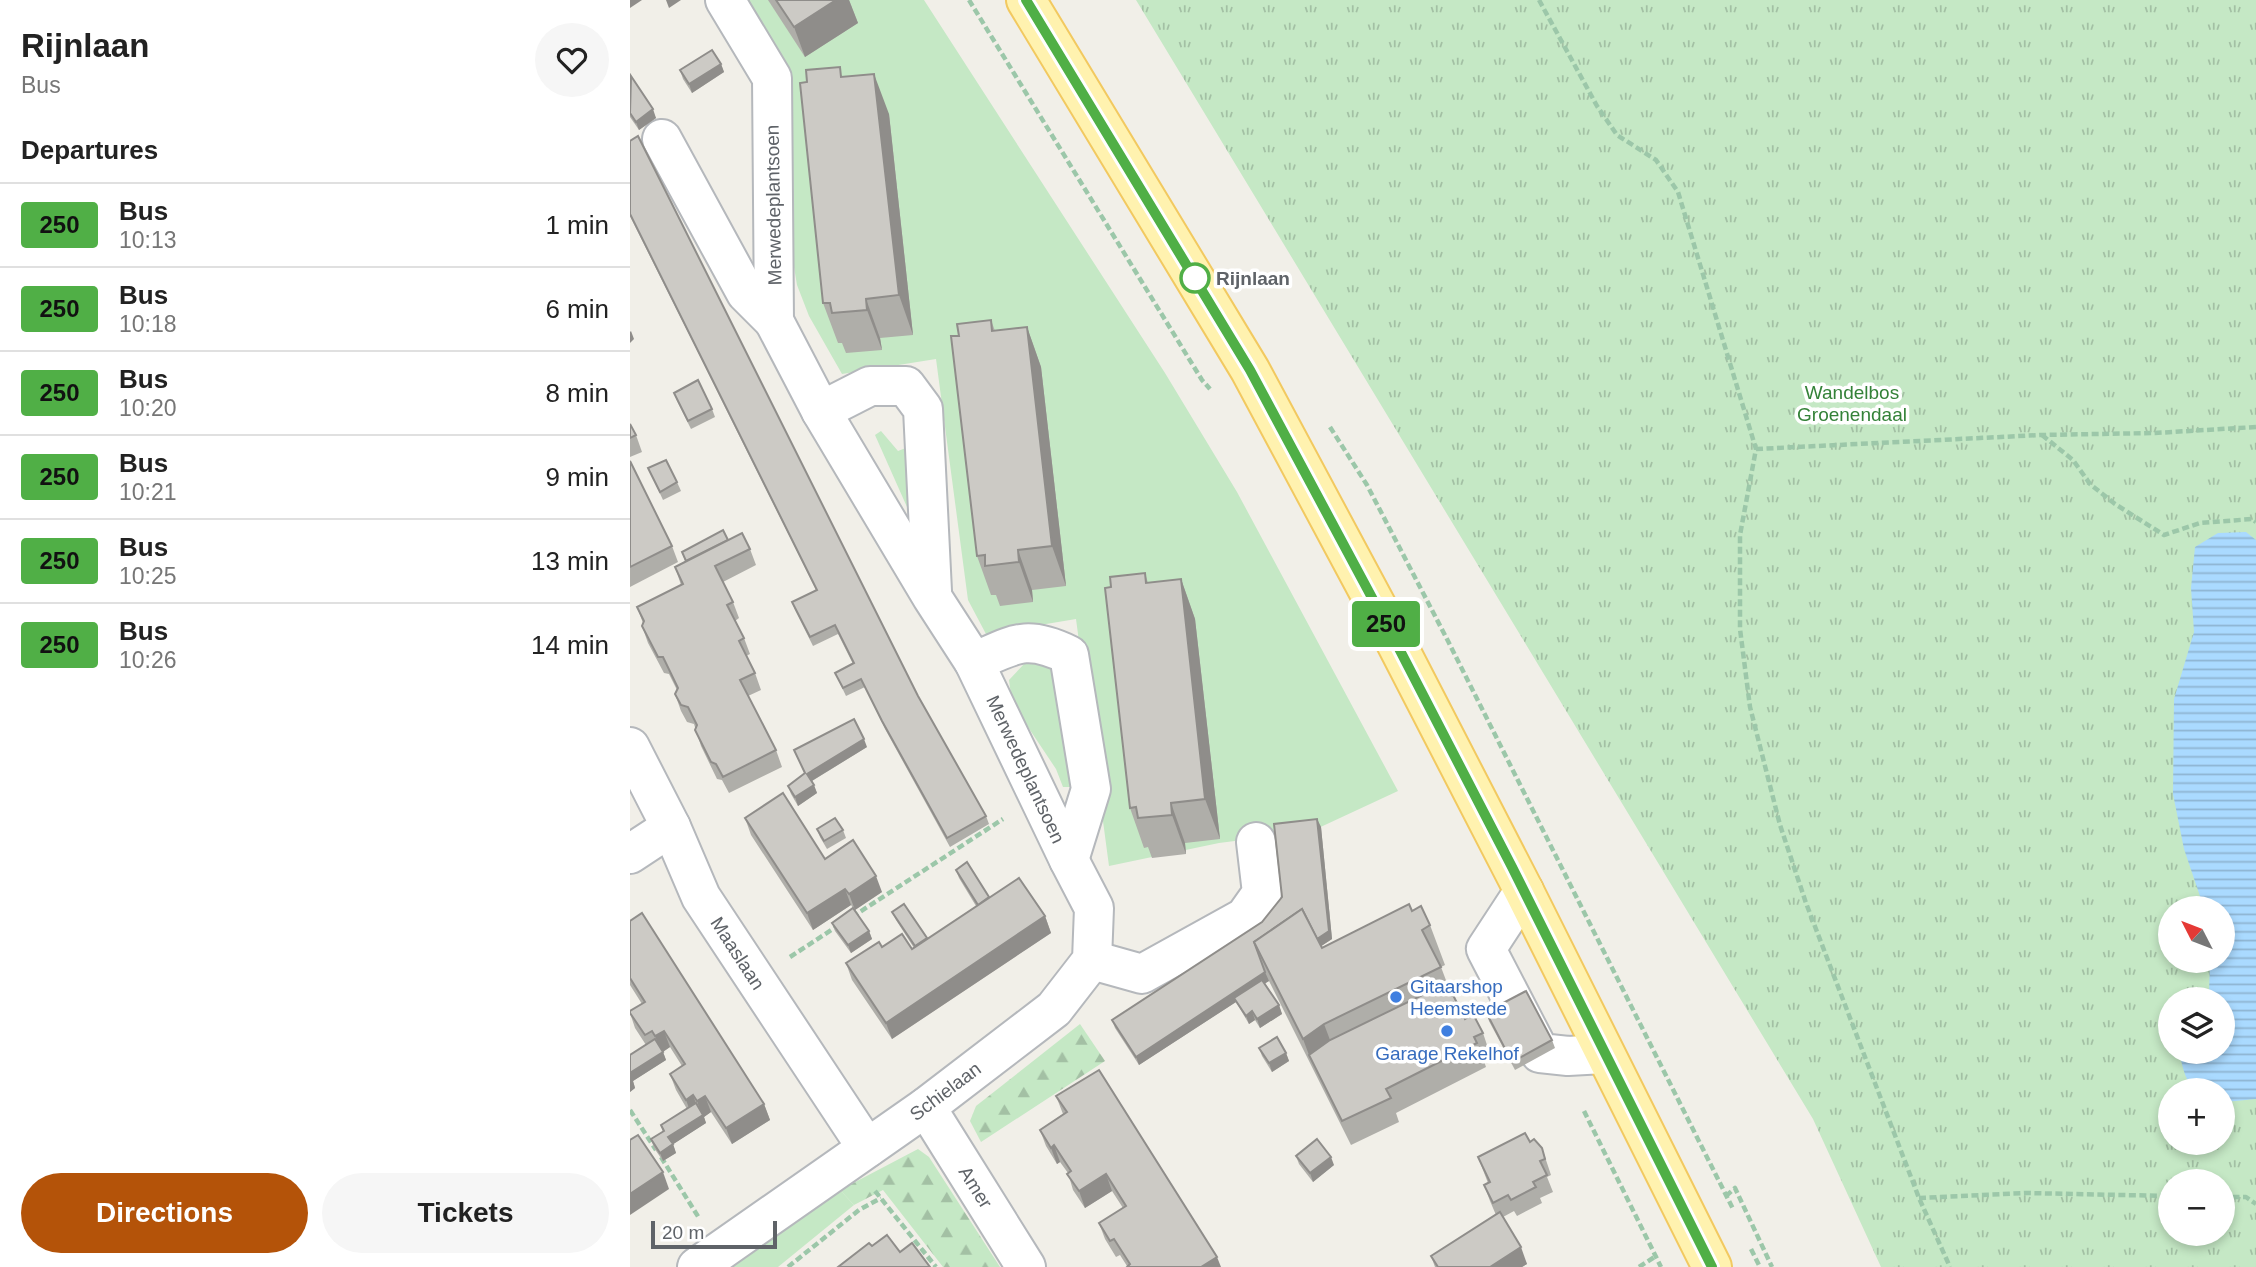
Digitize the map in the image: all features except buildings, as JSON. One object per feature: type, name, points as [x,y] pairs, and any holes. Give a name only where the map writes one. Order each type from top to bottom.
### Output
[{"type":"main road","points":[[1026,0],[1250,370],[1392,635],[1524,891],[1712,1267]]},
{"type":"street","name":"Merwedeplantsoen","points":[[725,0],[772,78],[774,321],[821,411],[974,662],[1069,860]]},
{"type":"street","points":[[662,139],[746,293],[774,321]]},
{"type":"street","points":[[821,411],[870,386],[906,386],[923,409],[932,597]]},
{"type":"street","name":"Merwedeplantsoen","points":[[974,662],[1017,643],[1046,644],[1069,655],[1091,789],[1069,860]]},
{"type":"street","name":"Maaslaan","points":[[630,747],[671,828],[701,897],[758,984],[859,1154]]},
{"type":"street","points":[[630,854],[671,828]]},
{"type":"street","points":[[1069,860],[1094,908],[1092,960],[1142,974],[1245,917],[1262,893],[1255,842]]},
{"type":"street","points":[[1524,891],[1486,949],[1540,1053],[1568,1056],[1604,1054]]},
{"type":"street","name":"Schielaan","points":[[708,1259],[926,1107],[1054,1009],[1092,960]]},
{"type":"street","name":"Amer","points":[[926,1107],[1026,1267]]},
{"type":"path","points":[[1539,0],[1597,106],[1617,135],[1656,160],[1678,192],[1756,449],[1740,535],[1740,629],[1750,707],[1780,825],[1806,903],[1919,1198],[1950,1267]]},
{"type":"path","points":[[1756,449],[2256,427]]},
{"type":"path","points":[[2041,435],[2073,460],[2090,484],[2115,504],[2164,535],[2200,523],[2252,519],[2256,522]]},
{"type":"path","points":[[758,984],[786,960],[848,919],[998,822],[1041,800]]},
{"type":"path","points":[[630,1110],[708,1259]]},
{"type":"path","points":[[859,1154],[881,1198],[936,1267]]},
{"type":"path","points":[[1726,1196],[1735,1188],[1772,1267]]},
{"type":"path","points":[[1919,1198],[2026,1193],[2158,1196]]},
{"type":"path","points":[[788,1267],[859,1210],[881,1198]]},
{"type":"path","points":[[2235,1198],[2246,1198],[2256,1204]]},
{"type":"green space","points":[[734,0],[924,0],[1165,373],[1237,492],[1398,791],[1312,831],[1219,843],[1109,866],[1076,619],[986,634],[968,600],[936,359],[842,374],[809,316],[797,285],[791,249],[787,157]]},
{"type":"green space","name":"Wandelbos Groenendaal","points":[[1136,0],[2256,0],[2256,1267],[1881,1267],[1813,1119]]},
{"type":"green space","points":[[881,431],[898,451],[911,446],[911,516],[875,435]]},
{"type":"green space","points":[[1044,661],[1059,673],[1076,787],[1063,787],[1056,769],[1012,703],[1009,680],[1024,664]]},
{"type":"green space","points":[[1080,1024],[1105,1061],[981,1142],[970,1121],[976,1106]]},
{"type":"green space","points":[[918,1149],[929,1157],[1000,1267],[943,1267],[883,1190],[854,1205],[840,1190]]},
{"type":"green space","points":[[840,1190],[854,1205],[778,1267],[726,1267]]},
{"type":"water","points":[[2246,532],[2256,540],[2256,1099],[2235,1101],[2235,1078],[2187,1078],[2182,1064],[2235,1064],[2235,987],[2209,987],[2210,973],[2235,973],[2235,896],[2200,896],[2184,849],[2173,794],[2174,699],[2194,632],[2191,588],[2195,547],[2218,533]]},
{"type":"bus line","name":"250","points":[[1026,0],[1250,370],[1512,867],[1712,1267]]},
{"type":"place","name":"Rijnlaan","points":[[1195,278]]},
{"type":"place","name":"Gitaarshop Heemstede","points":[[1396,997]]},
{"type":"place","name":"Garage Rekelhof","points":[[1447,1031]]}]
